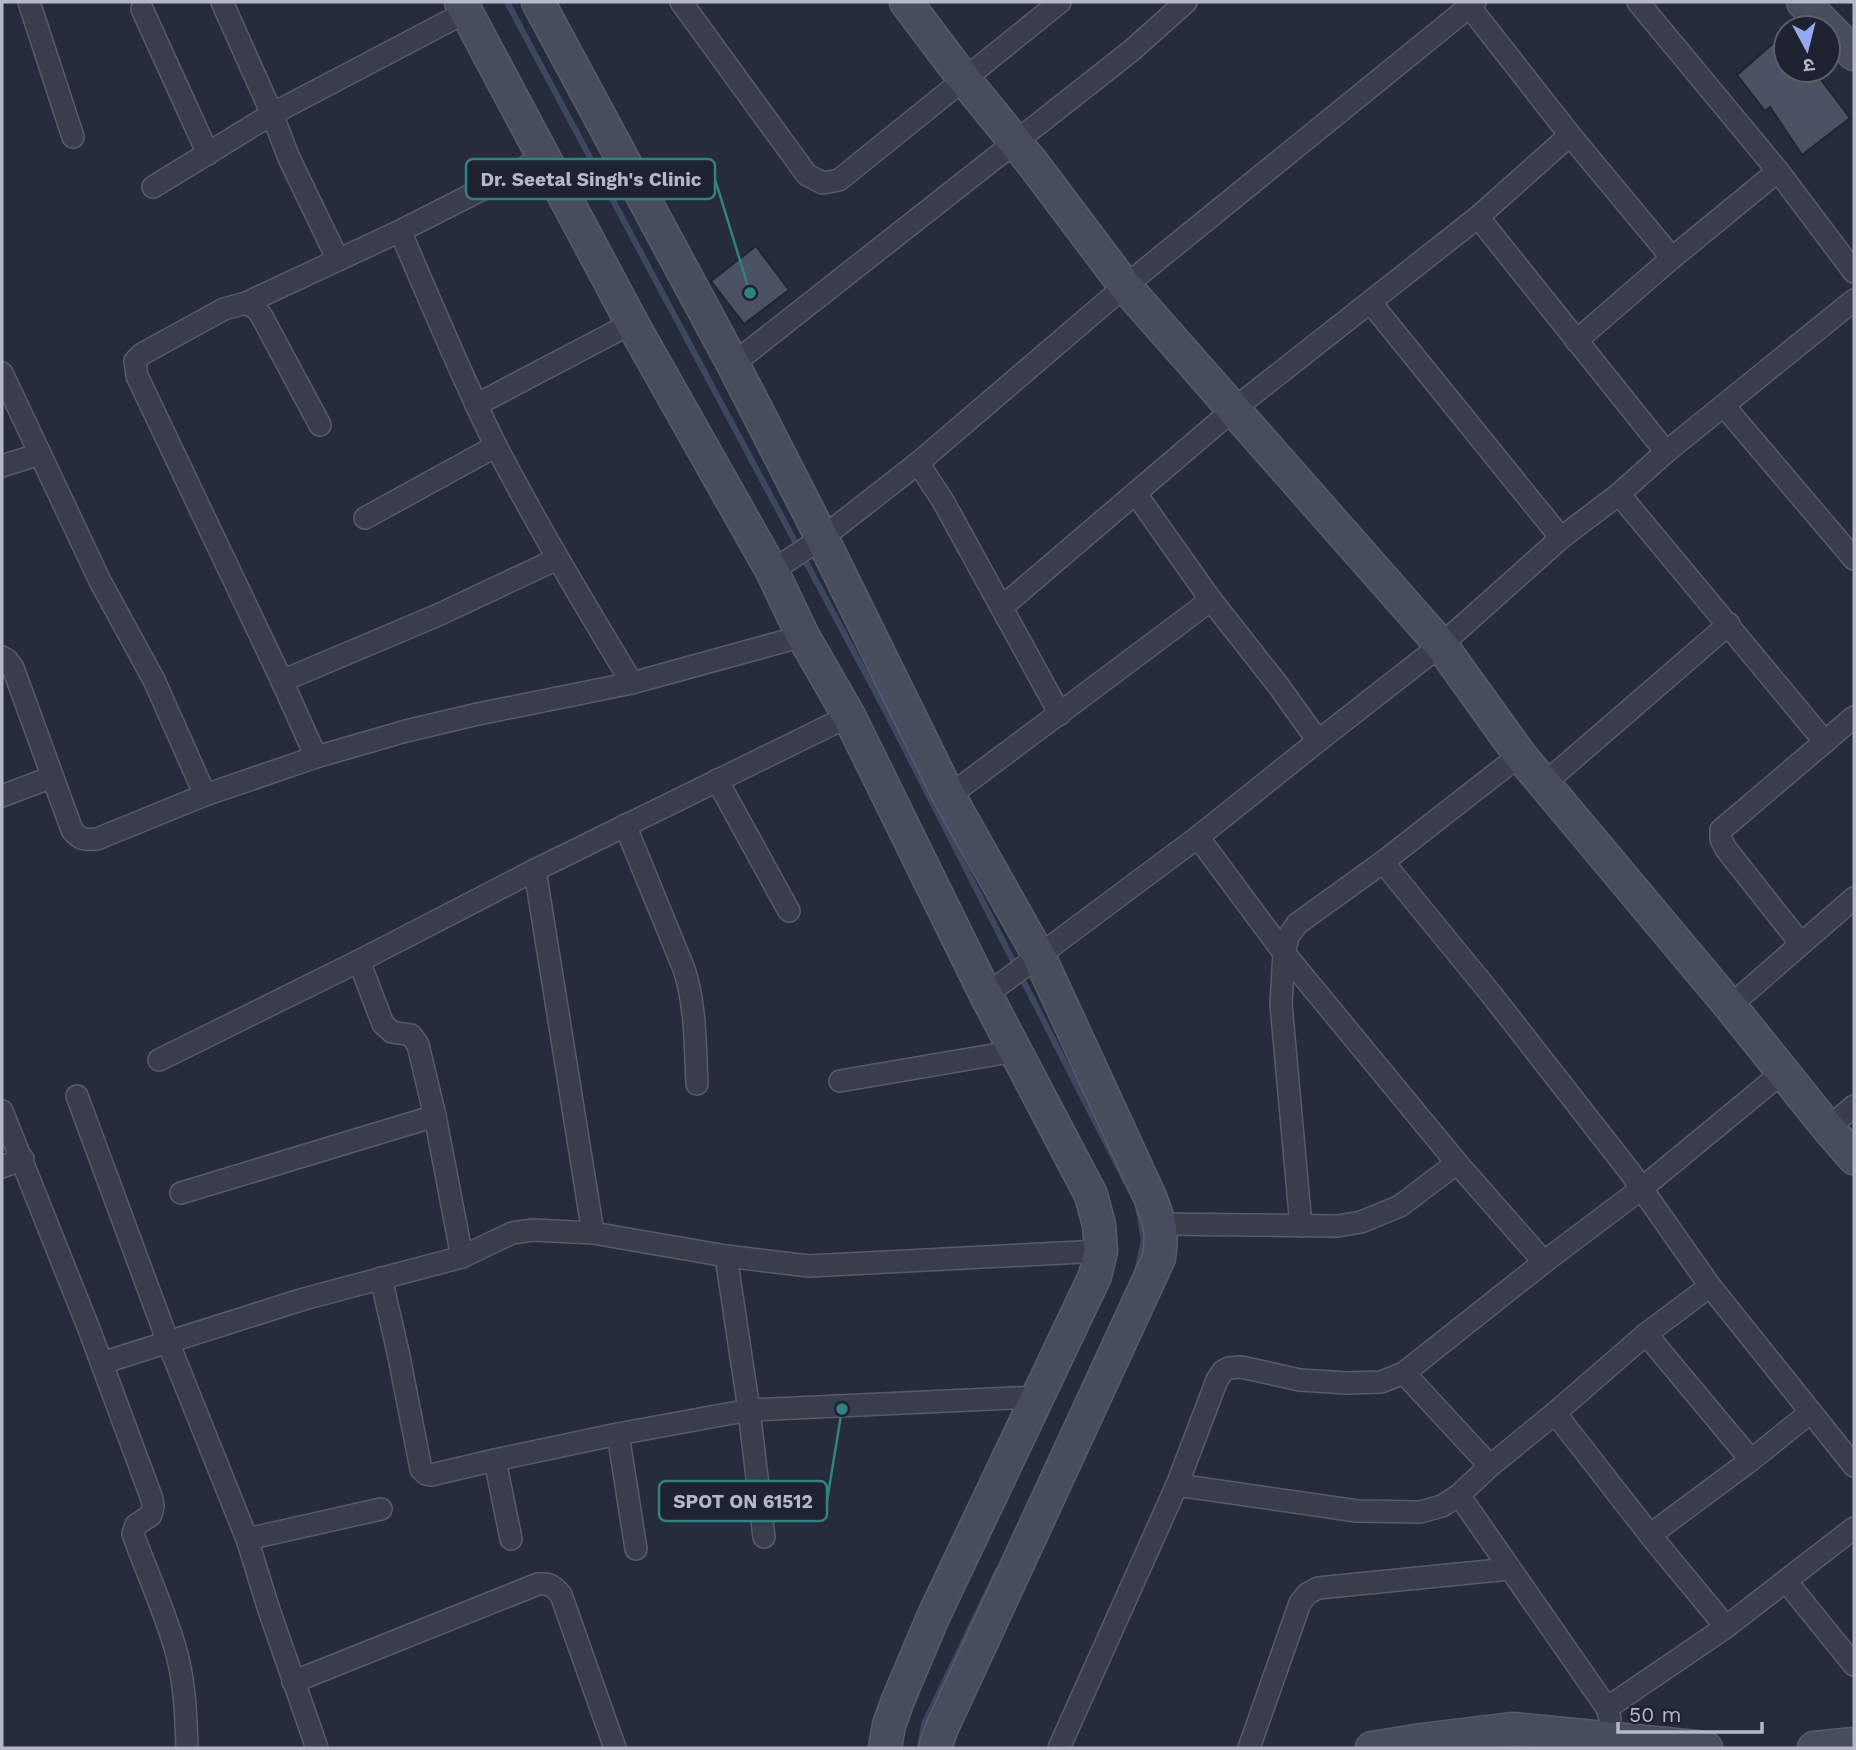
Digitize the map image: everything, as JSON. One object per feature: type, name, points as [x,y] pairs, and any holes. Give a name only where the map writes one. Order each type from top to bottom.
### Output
[{"type":"main road","points":[[538,2],[733,364],[817,541],[949,796],[1150,1197],[1161,1224],[1159,1258],[1037,1397],[934,1615],[898,1700],[889,1725],[885,1748]]},
{"type":"main road","points":[[906,2],[1125,286],[1441,645],[1520,755],[1854,1158]]},
{"type":"main road","points":[[1804,2],[1854,54]]},
{"type":"main road","points":[[463,7],[632,323],[779,566],[803,636],[849,716],[992,990],[1016,1051],[1091,1195],[1099,1225],[1101,1251],[1095,1276],[1103,1323],[935,1748]]},
{"type":"main road","points":[[1373,1748],[1512,1730],[1612,1744],[1706,1748]]},
{"type":"main road","points":[[1814,1748],[1854,1744]]},
{"type":"street","points":[[29,2],[73,137]]},
{"type":"street","points":[[222,2],[289,158],[338,260]]},
{"type":"street","points":[[681,2],[807,175],[823,183],[839,180],[1060,2]]},
{"type":"street","points":[[733,364],[1130,51],[1186,2]]},
{"type":"street","points":[[1638,2],[1778,171],[1854,272]]},
{"type":"street","points":[[779,566],[817,541],[918,463],[1125,286],[1472,4],[1570,135],[1672,258]]},
{"type":"street","points":[[153,187],[272,114],[463,7]]},
{"type":"street","points":[[142,9],[208,153]]},
{"type":"street","points":[[1002,607],[1234,409],[1478,217],[1570,135]]},
{"type":"street","points":[[316,757],[135,368],[135,361],[142,354],[224,309],[246,303],[400,231],[544,158]]},
{"type":"street","points":[[1576,341],[1778,171]]},
{"type":"street","points":[[1478,217],[1666,452]]},
{"type":"street","points":[[400,231],[496,446],[557,559],[632,683]]},
{"type":"street","points":[[992,990],[1198,837],[1441,645],[1562,538],[1854,300]]},
{"type":"street","points":[[246,303],[256,308],[261,315],[320,425]]},
{"type":"street","points":[[1371,303],[1562,538]]},
{"type":"street","points":[[477,405],[632,323]]},
{"type":"street","points":[[2,373],[100,581],[154,680],[205,795]]},
{"type":"street","points":[[1724,406],[1852,551]]},
{"type":"street","points":[[365,518],[496,446]]},
{"type":"street","points":[[2,466],[40,454]]},
{"type":"street","points":[[918,463],[943,501],[1060,714]]},
{"type":"street","points":[[1136,494],[1211,600],[1318,741]]},
{"type":"street","points":[[1619,494],[1825,742]]},
{"type":"street","points":[[282,681],[438,615],[557,559]]},
{"type":"street","points":[[949,796],[1211,600]]},
{"type":"street","points":[[1545,783],[1729,624]]},
{"type":"street","points":[[2,657],[13,668],[72,830],[79,838],[86,840],[97,839],[205,795],[316,757],[406,731],[632,683],[803,636]]},
{"type":"street","points":[[159,1060],[625,825],[849,716]]},
{"type":"street","points":[[1801,944],[1726,849],[1721,839],[1721,830],[1854,717]]},
{"type":"street","points":[[1301,1226],[1281,1004],[1284,953],[1289,937],[1297,924],[1520,755]]},
{"type":"street","points":[[2,796],[52,777]]},
{"type":"street","points":[[717,780],[789,911]]},
{"type":"street","points":[[625,825],[689,985],[693,1006],[697,1084]]},
{"type":"street","points":[[1198,837],[1284,953],[1457,1163],[1544,1262]]},
{"type":"street","points":[[1382,862],[1491,994],[1630,1172],[1710,1286],[1854,1466]]},
{"type":"street","points":[[535,870],[593,1233]]},
{"type":"street","points":[[1730,1006],[1854,898]]},
{"type":"street","points":[[359,961],[383,1024],[392,1032],[411,1035],[418,1045],[435,1116],[462,1257]]},
{"type":"street","points":[[840,1081],[1016,1051]]},
{"type":"street","points":[[1059,1748],[1177,1485],[1217,1380],[1223,1371],[1241,1367],[1300,1380],[1348,1383],[1381,1382],[1404,1373],[1641,1189],[1783,1072]]},
{"type":"street","points":[[77,1096],[169,1342],[247,1539],[317,1748]]},
{"type":"street","points":[[1828,1128],[1854,1106]]},
{"type":"street","points":[[2,1111],[102,1363],[152,1499],[151,1515],[136,1525],[133,1534],[177,1652],[187,1748]]},
{"type":"street","points":[[181,1193],[435,1116]]},
{"type":"street","points":[[2,1167],[23,1159]]},
{"type":"street","points":[[1161,1224],[1338,1226],[1361,1222],[1400,1206],[1457,1163]]},
{"type":"street","points":[[102,1363],[381,1278],[462,1257],[522,1231],[593,1233],[726,1256],[809,1266],[1101,1251]]},
{"type":"street","points":[[726,1256],[749,1410],[764,1537]]},
{"type":"street","points":[[381,1278],[421,1469],[430,1475],[618,1434],[749,1410],[1037,1397]]},
{"type":"street","points":[[1177,1485],[1357,1511],[1404,1513],[1442,1507],[1646,1334],[1710,1286]]},
{"type":"street","points":[[1646,1334],[1751,1460]]},
{"type":"street","points":[[1404,1373],[1490,1466]]},
{"type":"street","points":[[1650,1535],[1811,1412]]},
{"type":"street","points":[[1555,1413],[1726,1628]]},
{"type":"street","points":[[618,1434],[636,1549]]},
{"type":"street","points":[[495,1460],[511,1539]]},
{"type":"street","points":[[1459,1495],[1607,1708],[1612,1744]]},
{"type":"street","points":[[247,1539],[381,1509]]},
{"type":"street","points":[[1607,1708],[1726,1628],[1854,1528]]},
{"type":"street","points":[[1249,1748],[1300,1603],[1307,1594],[1318,1588],[1509,1569]]},
{"type":"street","points":[[1786,1581],[1854,1665]]},
{"type":"street","points":[[293,1682],[538,1584],[547,1583],[561,1595],[615,1748]]},
{"type":"building","points":[[1772,44],[1772,84],[1824,84],[1850,118],[1802,155],[1770,107],[1765,111],[1737,75]]},
{"type":"building","points":[[756,246],[789,290],[744,324],[711,281]]},
{"type":"waterway","points":[[507,2],[885,710],[1130,1190]]},
{"type":"waterway","points":[[1136,1275],[1144,1241],[1138,1206]]},
{"type":"waterway","points":[[920,1748],[924,1724],[998,1570]]},
{"type":"place","name":"Dr. Seetal Singh's Clinic","points":[[750,293]]},
{"type":"place","name":"SPOT ON 61512","points":[[842,1409]]}]
